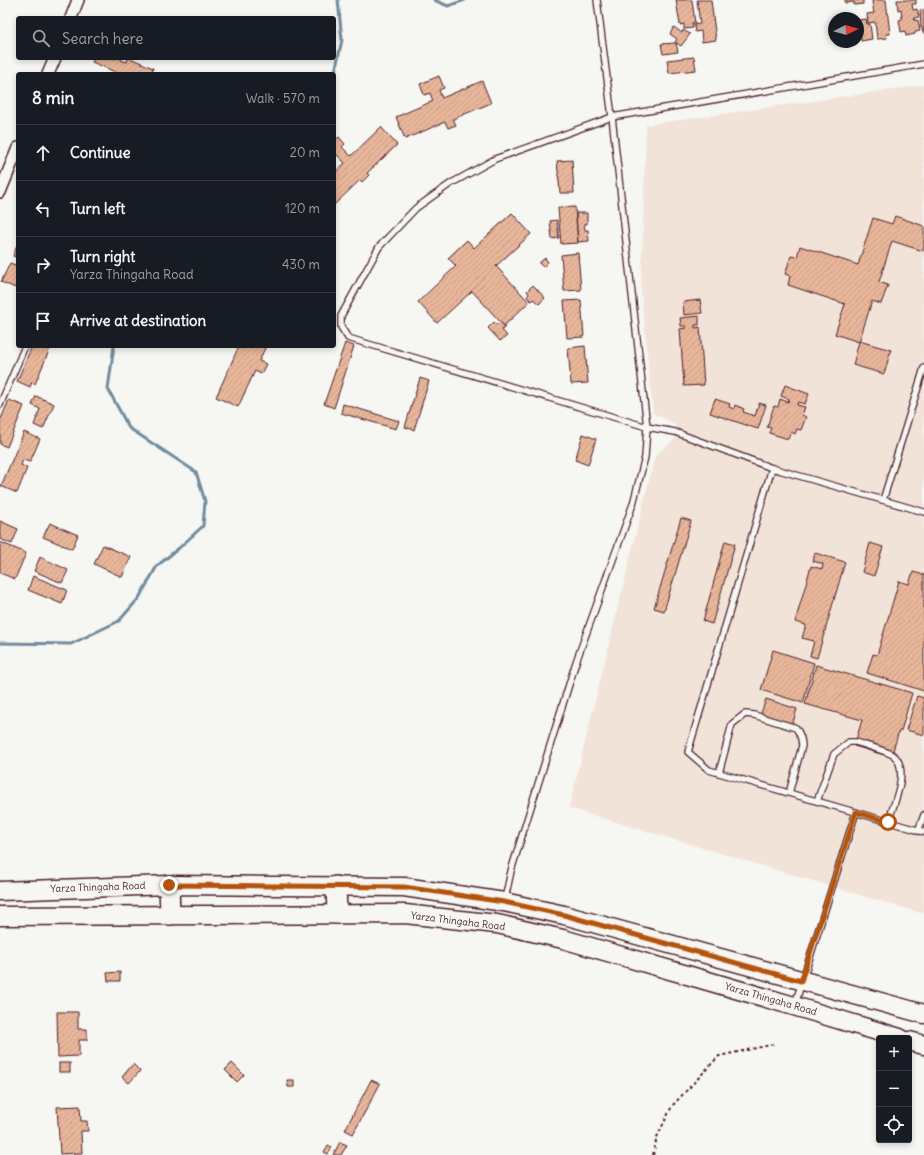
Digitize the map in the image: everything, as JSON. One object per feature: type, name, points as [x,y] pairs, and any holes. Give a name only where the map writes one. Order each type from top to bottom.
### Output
[{"type":"highway","points":[[169,885],[170,915]]},
{"type":"highway","points":[[336,886],[337,914]]},
{"type":"main road","name":"Yarza Thingaha Road","points":[[0,891],[169,885],[404,887],[504,902],[564,915],[924,1014]]},
{"type":"main road","name":"Yarza Thingaha Road","points":[[0,916],[405,914],[497,924],[563,939],[890,1035]]},
{"type":"main road","points":[[912,1042],[924,1045]]},
{"type":"street","points":[[71,16],[78,0]]},
{"type":"street","points":[[49,72],[53,60]]},
{"type":"street","points":[[0,192],[16,153]]},
{"type":"lane","points":[[504,902],[511,871],[576,662],[633,504],[645,457],[647,427],[612,117],[597,0]]},
{"type":"lane","points":[[924,64],[612,117],[495,159],[450,184],[416,208],[379,247],[341,316],[341,328],[348,338],[647,427],[675,432],[772,468],[924,512]]},
{"type":"lane","points":[[0,405],[24,348]]},
{"type":"lane","points":[[883,500],[924,368]]},
{"type":"lane","points":[[772,468],[688,752],[709,770],[921,831],[924,815]]},
{"type":"lane","points":[[719,773],[732,724],[746,714],[754,715],[796,728],[802,740],[802,746],[789,793]]},
{"type":"lane","points":[[817,801],[834,754],[849,742],[856,742],[893,755],[899,762],[902,776],[888,822]]},
{"type":"lane","points":[[794,1006],[856,812]]},
{"type":"path","points":[[653,1155],[657,1137],[672,1106],[719,1056],[775,1044]]},
{"type":"shaded area","points":[[924,85],[924,914],[569,808],[655,456],[675,439],[675,424],[653,413],[641,291],[646,125]]},
{"type":"building","points":[[676,0],[692,0],[695,23],[692,23],[693,28],[684,29],[684,24],[680,25]]},
{"type":"building","points":[[697,0],[711,0],[716,40],[702,42],[701,31],[695,32],[694,25],[700,24]]},
{"type":"building","points":[[845,0],[863,0],[863,4],[854,5],[854,2],[845,3]]},
{"type":"building","points":[[886,0],[890,34],[886,34],[887,38],[877,39],[875,22],[868,23],[867,14],[874,13],[872,1]]},
{"type":"building","points":[[897,0],[916,0],[916,4],[912,4],[913,10],[917,9],[919,17],[914,18],[915,21],[918,20],[920,31],[906,36],[905,31],[901,32],[899,20],[902,19],[901,9],[898,10]]},
{"type":"building","points":[[920,10],[924,10],[924,33],[921,28]]},
{"type":"building","points":[[864,19],[866,19],[867,24],[870,24],[872,39],[864,40]]},
{"type":"building","points":[[674,27],[682,33],[683,30],[690,34],[681,46],[675,42],[677,39],[670,34]]},
{"type":"building","points":[[676,43],[678,52],[663,54],[661,44]]},
{"type":"building","points":[[694,57],[696,70],[669,73],[667,60]]},
{"type":"building","points":[[93,60],[121,60],[127,62],[128,60],[135,60],[153,68],[152,72],[115,72],[92,62]]},
{"type":"building","points":[[439,76],[444,88],[439,90],[442,98],[482,81],[491,103],[453,119],[456,125],[448,128],[445,122],[405,139],[396,117],[433,101],[430,93],[424,95],[420,84]]},
{"type":"building","points":[[381,127],[397,145],[367,173],[369,175],[362,182],[360,180],[336,203],[336,171],[345,163],[336,154],[336,139],[339,137],[345,144],[342,147],[351,156]]},
{"type":"building","points":[[572,160],[574,193],[560,193],[557,161]]},
{"type":"building","points":[[575,207],[578,243],[561,244],[558,208]]},
{"type":"building","points":[[512,213],[531,234],[496,266],[529,302],[504,326],[472,291],[437,323],[418,302],[456,266],[448,258],[467,240],[474,248]]},
{"type":"building","points":[[576,213],[587,213],[587,224],[584,224],[585,230],[588,230],[589,241],[578,242]]},
{"type":"building","points":[[895,216],[924,226],[923,251],[892,241],[879,282],[888,285],[881,304],[872,301],[859,342],[835,334],[845,304],[788,285],[790,276],[785,274],[791,256],[797,257],[800,246],[858,265],[873,218],[892,224]]},
{"type":"building","points":[[557,220],[559,238],[552,239],[550,221]]},
{"type":"building","points":[[16,248],[16,257],[13,256]]},
{"type":"building","points":[[578,253],[581,290],[564,291],[561,255]]},
{"type":"building","points":[[545,258],[548,262],[543,267],[539,263]]},
{"type":"building","points":[[10,263],[15,265],[16,263],[16,288],[1,282]]},
{"type":"building","points":[[533,285],[545,298],[539,304],[533,299],[531,301],[527,297],[529,294],[527,291]]},
{"type":"building","points":[[581,300],[584,337],[567,338],[564,301]]},
{"type":"building","points":[[700,300],[702,313],[684,315],[683,302]]},
{"type":"building","points":[[699,316],[699,325],[695,325],[695,328],[700,327],[704,385],[684,386],[680,329],[686,328],[686,326],[681,326],[680,318]]},
{"type":"building","points":[[494,322],[497,325],[500,322],[505,327],[502,330],[507,336],[500,341],[488,328]]},
{"type":"building","points":[[859,341],[891,350],[884,374],[853,365]]},
{"type":"building","points":[[345,343],[354,346],[334,408],[324,404]]},
{"type":"building","points":[[585,346],[588,383],[571,384],[568,348]]},
{"type":"building","points":[[31,348],[50,348],[35,384],[32,382],[30,387],[17,381]]},
{"type":"building","points":[[238,348],[265,348],[259,361],[266,364],[261,374],[255,371],[238,407],[216,397]]},
{"type":"building","points":[[420,378],[429,381],[414,430],[405,427]]},
{"type":"building","points":[[785,385],[809,394],[805,404],[798,402],[797,405],[805,407],[802,415],[806,417],[801,430],[797,429],[795,434],[791,432],[788,439],[769,433],[771,428],[767,427],[774,406],[778,407],[780,399],[788,402],[789,399],[781,396]]},
{"type":"building","points":[[36,396],[54,404],[43,429],[34,425],[40,409],[32,405]]},
{"type":"building","points":[[715,399],[730,404],[729,407],[734,409],[735,405],[744,409],[743,412],[755,416],[759,403],[766,405],[758,429],[710,413]]},
{"type":"building","points":[[9,400],[24,406],[7,447],[0,444],[0,421]]},
{"type":"building","points":[[343,404],[399,421],[396,429],[341,413]]},
{"type":"building","points":[[24,432],[40,439],[30,462],[23,460],[21,465],[27,468],[17,493],[1,486]]},
{"type":"building","points":[[583,434],[596,439],[588,465],[575,460]]},
{"type":"building","points":[[681,518],[691,521],[664,611],[654,608]]},
{"type":"building","points":[[0,521],[18,529],[12,544],[0,539]]},
{"type":"building","points":[[50,523],[78,535],[72,549],[43,537]]},
{"type":"building","points":[[725,541],[735,544],[712,624],[703,621]]},
{"type":"building","points":[[0,542],[26,553],[15,579],[0,573]]},
{"type":"building","points":[[870,543],[883,547],[874,576],[862,572]]},
{"type":"building","points":[[103,545],[131,557],[122,577],[94,564]]},
{"type":"building","points":[[815,553],[845,562],[817,658],[810,656],[814,641],[802,638],[806,625],[795,622],[811,566],[822,569],[823,564],[813,561]]},
{"type":"building","points":[[40,557],[68,570],[62,583],[34,571]]},
{"type":"building","points":[[913,572],[924,575],[924,691],[867,673],[873,654],[877,655],[899,581],[909,584]]},
{"type":"building","points":[[33,576],[67,590],[62,604],[28,590]]},
{"type":"building","points":[[773,650],[814,663],[803,703],[761,690]]},
{"type":"building","points":[[816,665],[912,693],[901,731],[899,731],[891,757],[854,746],[862,720],[805,704]]},
{"type":"building","points":[[917,696],[924,698],[924,735],[906,730]]},
{"type":"building","points":[[766,699],[797,709],[791,729],[759,719]]},
{"type":"building","points":[[120,972],[120,981],[108,981],[107,973]]},
{"type":"building","points":[[57,1012],[78,1012],[78,1029],[87,1029],[87,1040],[79,1040],[79,1056],[58,1057]]},
{"type":"building","points":[[59,1063],[70,1063],[70,1072],[59,1072]]},
{"type":"building","points":[[232,1063],[244,1075],[237,1082],[225,1070]]},
{"type":"building","points":[[133,1064],[140,1071],[129,1083],[122,1077]]},
{"type":"building","points":[[287,1080],[294,1080],[294,1087],[288,1087]]},
{"type":"building","points":[[371,1080],[380,1084],[353,1134],[345,1130]]},
{"type":"building","points":[[80,1106],[81,1121],[87,1121],[88,1131],[81,1131],[82,1153],[60,1154],[57,1107]]},
{"type":"building","points":[[340,1142],[347,1145],[341,1155],[333,1155]]},
{"type":"building","points":[[328,1145],[332,1147],[328,1154],[324,1152]]},
{"type":"waterway","points":[[335,72],[342,40],[338,0]]},
{"type":"waterway","points":[[434,0],[448,6],[465,0]]},
{"type":"waterway","points":[[0,643],[71,644],[119,621],[139,598],[157,566],[203,526],[205,501],[196,472],[129,428],[108,389],[114,348]]},
{"type":"route","points":[[169,885],[404,887],[504,902],[564,915],[801,981],[833,887],[856,812],[888,822]]}]
